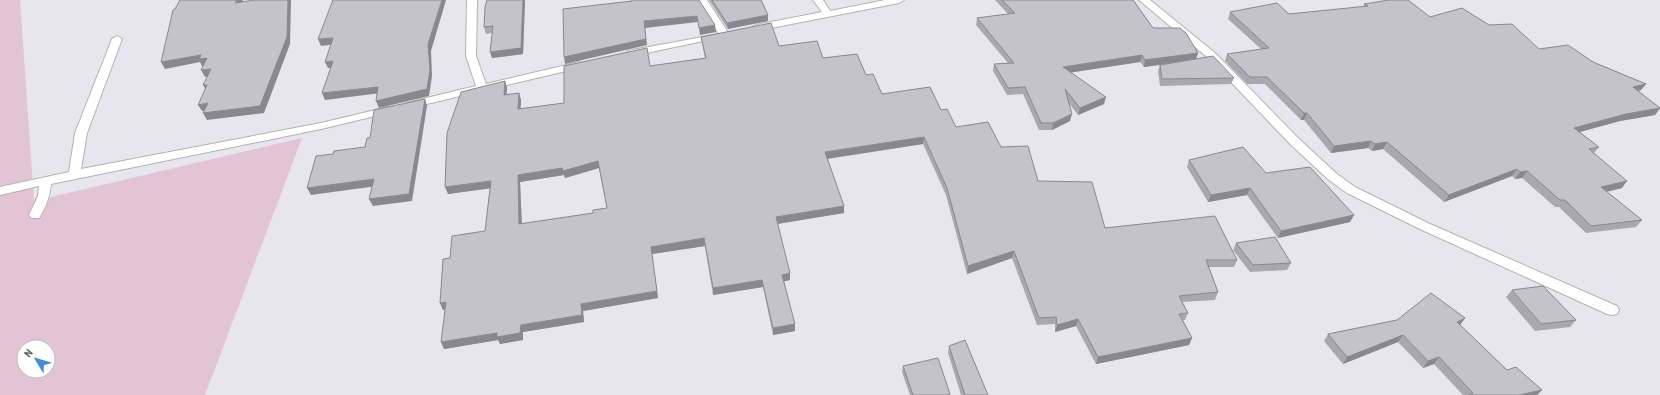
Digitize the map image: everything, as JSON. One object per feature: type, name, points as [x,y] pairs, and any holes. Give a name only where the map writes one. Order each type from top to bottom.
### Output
[{"type":"street","points":[[472,0],[471,56],[482,88]]},
{"type":"street","points":[[624,54],[728,33],[702,0]]},
{"type":"street","points":[[818,0],[828,14]]},
{"type":"street","points":[[746,30],[898,0]]},
{"type":"street","points":[[1144,0],[1211,55],[1296,142],[1334,177],[1351,190],[1426,227],[1612,310]]},
{"type":"street","points":[[74,174],[81,133],[117,39]]},
{"type":"street","points":[[0,191],[74,174],[321,126],[593,62]]},
{"type":"street","points":[[35,215],[44,196],[45,181]]},
{"type":"shaded area","points":[[0,0],[20,0],[34,201],[302,138],[205,395],[0,395]]},
{"type":"building","points":[[180,0],[237,0],[235,3],[254,0],[288,0],[287,37],[260,106],[203,113],[208,103],[198,105],[207,85],[203,85],[211,69],[201,70],[207,58],[199,59],[201,55],[161,62],[173,10]]},
{"type":"building","points":[[333,0],[442,0],[428,44],[430,70],[427,89],[376,101],[378,87],[322,93],[333,61],[325,62],[333,38],[318,39]]},
{"type":"building","points":[[487,0],[523,0],[521,48],[490,52],[493,26],[484,27],[485,7]]},
{"type":"building","points":[[632,0],[699,0],[715,25],[699,28],[697,16],[644,21],[646,39],[564,57],[563,9]]},
{"type":"building","points":[[712,0],[761,0],[768,15],[727,23]]},
{"type":"building","points":[[1002,0],[1133,0],[1153,28],[1180,28],[1186,33],[1198,53],[1145,60],[1142,55],[1063,67],[1106,97],[1080,108],[1065,89],[1072,114],[1053,123],[1041,123],[1025,87],[1008,88],[994,64],[1014,63],[977,18],[1015,13]]},
{"type":"building","points":[[1389,0],[1408,0],[1430,17],[1462,8],[1489,25],[1512,24],[1539,49],[1568,45],[1593,62],[1646,84],[1633,87],[1660,108],[1626,114],[1574,128],[1599,147],[1589,149],[1627,181],[1601,187],[1642,220],[1591,226],[1565,200],[1560,200],[1527,171],[1520,172],[1517,169],[1449,195],[1387,142],[1375,144],[1371,141],[1334,146],[1307,113],[1304,113],[1267,77],[1250,77],[1227,54],[1269,48],[1230,12],[1277,3],[1289,14],[1368,6],[1364,4]]},
{"type":"building","points":[[771,23],[779,46],[817,41],[823,58],[857,54],[866,75],[873,74],[882,94],[930,87],[941,110],[947,109],[956,127],[988,122],[1001,147],[1028,146],[1038,181],[1092,182],[1105,228],[1215,216],[1237,260],[1206,260],[1218,292],[1179,296],[1188,313],[1179,314],[1192,338],[1098,357],[1078,319],[1057,325],[1056,317],[1039,318],[1014,251],[968,266],[947,188],[924,137],[825,152],[844,206],[776,217],[790,273],[782,275],[795,324],[773,328],[762,280],[713,288],[704,238],[651,247],[657,291],[581,304],[582,315],[521,325],[520,333],[497,337],[497,333],[441,342],[446,302],[440,303],[443,259],[450,258],[452,236],[485,231],[491,181],[445,187],[447,133],[461,92],[505,81],[504,95],[519,93],[518,109],[564,103],[564,66],[647,48],[650,66],[706,58],[701,37]],"holes":[[[598,161],[607,208],[593,210],[593,213],[519,224],[518,175],[562,168],[563,171]]]},
{"type":"building","points":[[1213,56],[1234,78],[1162,79],[1160,65]]},
{"type":"building","points":[[425,99],[409,194],[369,199],[374,179],[307,188],[316,156],[333,154],[334,151],[365,147],[367,138],[370,138],[374,110]]},
{"type":"building","points":[[1243,147],[1266,173],[1310,167],[1354,215],[1281,231],[1250,188],[1211,195],[1189,160]]},
{"type":"building","points":[[1275,237],[1291,263],[1253,265],[1236,243]]},
{"type":"building","points":[[1543,286],[1576,320],[1541,324],[1512,290]]},
{"type":"building","points":[[1431,293],[1465,318],[1457,322],[1507,370],[1516,367],[1542,390],[1519,395],[1468,395],[1473,393],[1439,357],[1428,361],[1403,335],[1347,357],[1328,334],[1397,320]]},
{"type":"building","points":[[965,340],[988,395],[965,395],[949,346]]},
{"type":"building","points":[[938,358],[950,394],[913,395],[903,366]]}]
